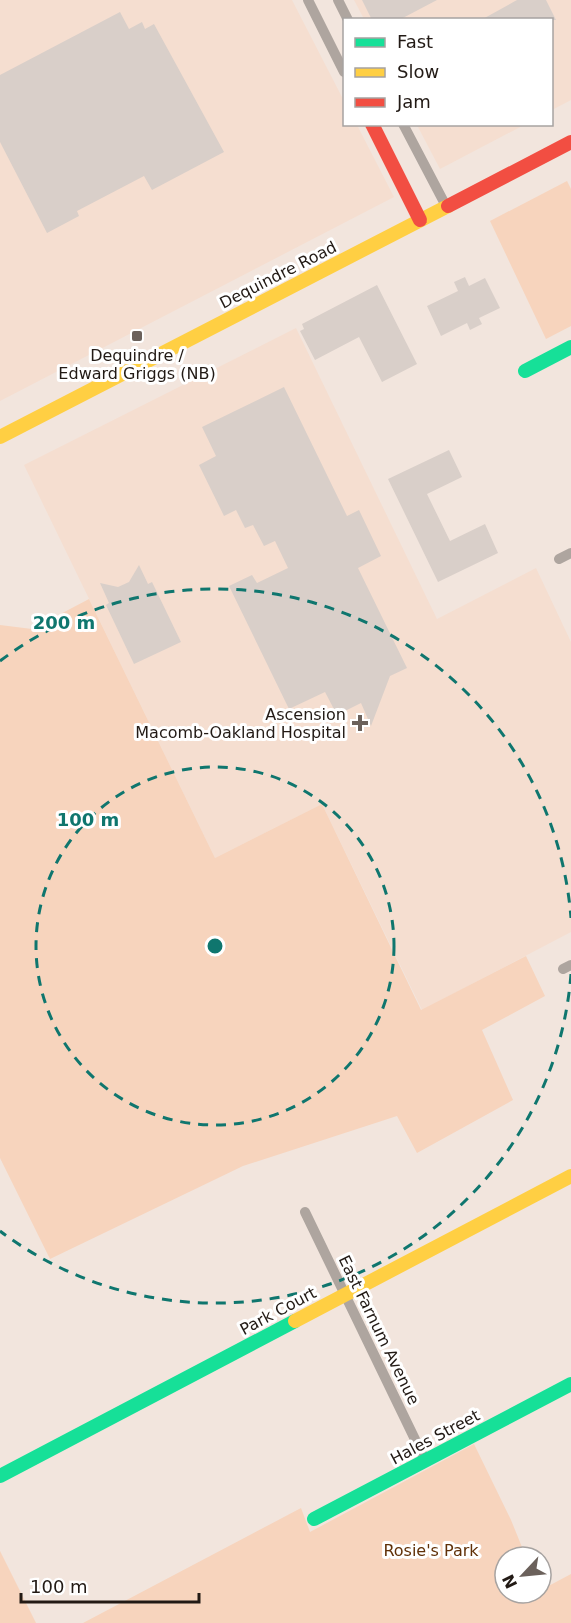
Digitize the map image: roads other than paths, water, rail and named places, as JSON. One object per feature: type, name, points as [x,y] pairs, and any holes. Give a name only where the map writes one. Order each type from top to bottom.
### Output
[{"type":"street","points":[[308,0],[343,68]]},
{"type":"street","points":[[338,0],[347,18]]},
{"type":"street","points":[[373,126],[420,219]]},
{"type":"street","points":[[404,126],[446,206]]},
{"type":"street","name":"Dequindre Road","points":[[0,437],[571,142]]},
{"type":"street","points":[[525,371],[571,347]]},
{"type":"street","points":[[559,559],[571,553]]},
{"type":"street","name":"Park Court","points":[[0,1476],[571,1176]]},
{"type":"street","name":"East Farnum Avenue","points":[[305,1212],[425,1461]]},
{"type":"street","name":"Hales Street","points":[[314,1519],[571,1384]]},
{"type":"place","name":"Dequindre / Edward Griggs (NB)","points":[[137,336]]},
{"type":"place","name":"Ascension Macomb-Oakland Hospital","points":[[360,723]]},
{"type":"park label","name":"Rosie's Park","points":[[431,1550]]}]
